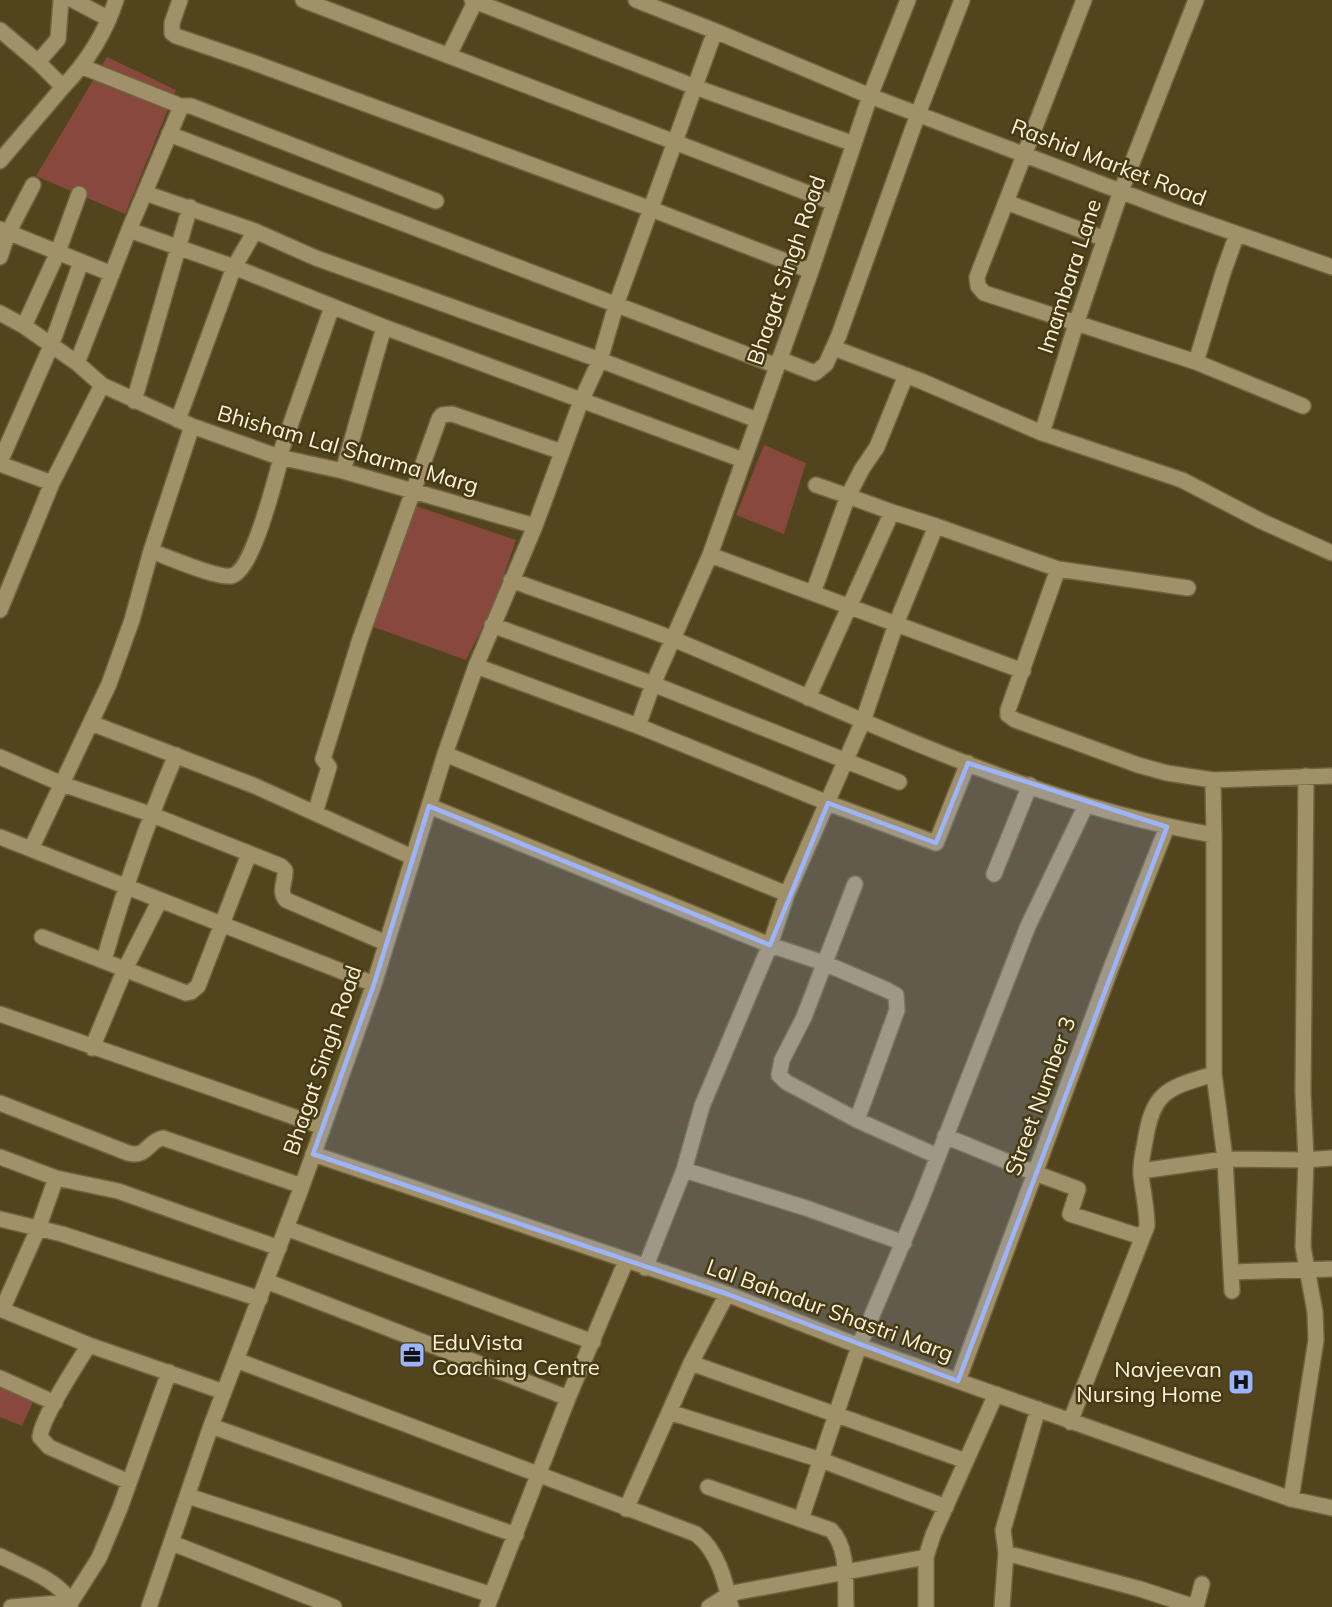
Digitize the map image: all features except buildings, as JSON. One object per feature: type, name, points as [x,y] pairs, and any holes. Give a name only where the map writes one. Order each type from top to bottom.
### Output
[{"type":"street","points":[[38,62],[57,39],[61,0]]},
{"type":"street","points":[[73,0],[109,20]]},
{"type":"street","points":[[0,161],[83,67],[109,20],[116,0]]},
{"type":"street","points":[[180,0],[171,28],[172,33],[176,36],[651,209],[811,271]]},
{"type":"street","points":[[303,0],[834,202]]},
{"type":"street","points":[[449,55],[474,0],[695,87],[854,144]]},
{"type":"street","name":"Rashid Market Road","points":[[636,0],[870,96],[1237,234],[1332,267]]},
{"type":"street","name":"Bhagat Singh Road","points":[[638,726],[653,684],[710,555],[811,271],[870,96],[908,0]]},
{"type":"street","points":[[169,134],[616,305],[815,373],[826,364],[834,348],[918,114],[962,0]]},
{"type":"street","points":[[1084,0],[977,277],[979,289],[984,293],[1076,324],[1196,362],[1303,406]]},
{"type":"street","name":"Imambara Lane","points":[[1042,433],[1121,191],[1196,0]]},
{"type":"street","points":[[0,30],[63,87]]},
{"type":"street","name":"Bhagat Singh Road","points":[[151,1606],[211,1426],[302,1186],[374,984],[412,856],[476,666],[535,526],[581,401],[600,360],[616,305],[715,31]]},
{"type":"street","points":[[83,67],[179,106],[191,106],[436,201]]},
{"type":"street","points":[[77,363],[129,230],[180,111],[179,106]]},
{"type":"street","points":[[0,257],[4,231],[33,184]]},
{"type":"street","points":[[145,193],[255,231],[316,258],[600,360],[757,420]]},
{"type":"street","points":[[24,326],[57,252],[79,194]]},
{"type":"street","points":[[1006,202],[1105,239]]},
{"type":"street","points":[[134,401],[190,207]]},
{"type":"street","points":[[129,230],[234,267],[384,327],[743,460]]},
{"type":"street","points":[[4,231],[112,274]]},
{"type":"street","points":[[32,849],[109,684],[132,620],[185,423],[234,267],[255,231]]},
{"type":"street","points":[[1196,362],[1237,234]]},
{"type":"street","points":[[52,483],[0,463],[51,346],[81,262]]},
{"type":"street","points":[[151,551],[215,574],[232,576],[240,571],[251,553],[268,507],[280,462],[279,457],[332,307]]},
{"type":"street","name":"Bhisham Lal Sharma Marg","points":[[0,313],[24,326],[77,363],[102,386],[185,423],[279,457],[343,471],[535,526]]},
{"type":"street","points":[[343,471],[384,327]]},
{"type":"street","points":[[834,348],[906,375],[1042,433],[1182,480],[1261,521],[1332,553]]},
{"type":"street","points":[[813,593],[848,496],[877,447],[906,375]]},
{"type":"street","points":[[0,610],[52,483],[102,386]]},
{"type":"street","points":[[315,813],[329,767],[323,759],[360,639],[439,419],[452,414],[562,452]]},
{"type":"street","points":[[816,485],[1058,569],[1188,588]]},
{"type":"street","points":[[808,698],[892,512]]},
{"type":"street","points":[[645,1268],[684,1170],[702,1106],[770,945],[786,894],[863,721],[896,624],[936,526]]},
{"type":"street","points":[[710,555],[1023,671]]},
{"type":"street","points":[[1058,569],[1008,710],[1011,718],[1138,765],[1167,773],[1213,780],[1332,776]]},
{"type":"street","points":[[511,580],[672,639],[808,698],[968,763],[1086,805],[1167,827],[1214,835]]},
{"type":"street","points":[[492,625],[653,684],[899,782]]},
{"type":"street","points":[[476,666],[638,726],[828,803],[936,843],[968,763]]},
{"type":"street","points":[[91,723],[176,755],[412,856]]},
{"type":"street","points":[[445,754],[786,894]]},
{"type":"street","points":[[104,960],[150,814],[176,755]]},
{"type":"street","points":[[0,757],[62,784],[150,814],[285,870],[282,896],[286,900],[386,943]]},
{"type":"street","points":[[1291,1499],[1316,1340],[1315,1312],[1303,1247],[1306,1160],[1303,1092],[1306,776]]},
{"type":"street","points":[[1213,780],[1214,1074],[1225,1159],[1232,1291]]},
{"type":"street","points":[[994,874],[1030,785]]},
{"type":"street","points":[[801,1519],[859,1346],[904,1243],[1028,926],[1086,805]]},
{"type":"street","points":[[429,806],[770,945],[824,963],[896,995],[897,1010],[857,1120]]},
{"type":"street","name":"Street Number 3","points":[[958,1382],[1111,968],[1167,827]]},
{"type":"street","points":[[0,837],[374,984]]},
{"type":"street","points":[[42,937],[186,993],[195,991],[249,854]]},
{"type":"street","points":[[855,884],[804,1017],[782,1060],[779,1075],[786,1082],[857,1120],[937,1155]]},
{"type":"street","points":[[92,1048],[125,969],[160,900]]},
{"type":"street","points":[[2,1019],[323,1127]]},
{"type":"street","points":[[1070,1422],[1146,1226],[1147,1215],[1141,1171],[1148,1120],[1155,1105],[1175,1085],[1214,1074]]},
{"type":"street","points":[[0,1103],[128,1153],[136,1155],[143,1153],[157,1139],[168,1139],[302,1186]]},
{"type":"street","points":[[945,1136],[1078,1189],[1070,1214],[1142,1238]]},
{"type":"street","name":"Lal Bahadur Shastri Marg","points":[[313,1154],[727,1294],[958,1382],[1291,1499],[1332,1508]]},
{"type":"street","points":[[0,1157],[56,1178],[118,1191],[279,1248]]},
{"type":"street","points":[[1141,1171],[1225,1159],[1332,1158]]},
{"type":"street","points":[[684,1170],[806,1208],[904,1243]]},
{"type":"street","points":[[56,1178],[38,1229],[1,1310],[89,1345],[224,1392]]},
{"type":"street","points":[[0,1219],[62,1234],[260,1299]]},
{"type":"street","points":[[286,1228],[593,1342]]},
{"type":"street","points":[[188,1496],[490,1601],[568,1398],[627,1261]]},
{"type":"street","points":[[1231,1272],[1332,1269]]},
{"type":"street","points":[[266,1281],[568,1398]]},
{"type":"street","points":[[626,1509],[691,1363],[727,1294]]},
{"type":"street","points":[[89,1345],[55,1403],[39,1437],[43,1442],[129,1482]]},
{"type":"street","points":[[236,1360],[696,1534],[715,1553],[729,1601]]},
{"type":"street","points":[[691,1363],[966,1461]]},
{"type":"street","points":[[70,1605],[99,1558],[169,1372]]},
{"type":"street","points":[[0,1378],[55,1403]]},
{"type":"street","points":[[926,1607],[926,1557],[933,1534],[996,1394]]},
{"type":"street","points":[[1002,1607],[1006,1553],[1003,1530],[1038,1409]]},
{"type":"street","points":[[669,1412],[821,1460],[946,1507]]},
{"type":"street","points":[[211,1426],[516,1535]]},
{"type":"street","points":[[708,1486],[831,1530],[838,1537],[842,1547],[846,1607]]},
{"type":"street","points":[[172,1543],[334,1607]]},
{"type":"street","points":[[1006,1553],[1140,1589],[1195,1607],[1202,1584]]},
{"type":"street","points":[[0,1556],[65,1592],[70,1605]]},
{"type":"street","points":[[709,1607],[844,1573],[926,1557]]},
{"type":"street","points":[[10,1607],[70,1605]]},
{"type":"highlighted area","points":[[968,763],[1167,827],[958,1381],[727,1294],[313,1154],[374,984],[429,806],[770,945],[828,803],[936,843]]},
{"type":"shaded area","points":[[107,57],[176,90],[125,214],[36,176]]},
{"type":"shaded area","points":[[764,445],[806,463],[784,534],[736,515]]},
{"type":"shaded area","points":[[413,505],[516,540],[494,604],[466,660],[368,625]]},
{"type":"shaded area","points":[[0,1387],[33,1402],[22,1426],[0,1417]]},
{"type":"place","name":"EduVista Coaching Centre","points":[[412,1355]]},
{"type":"place","name":"Navjeevan Nursing Home","points":[[1241,1382]]}]
